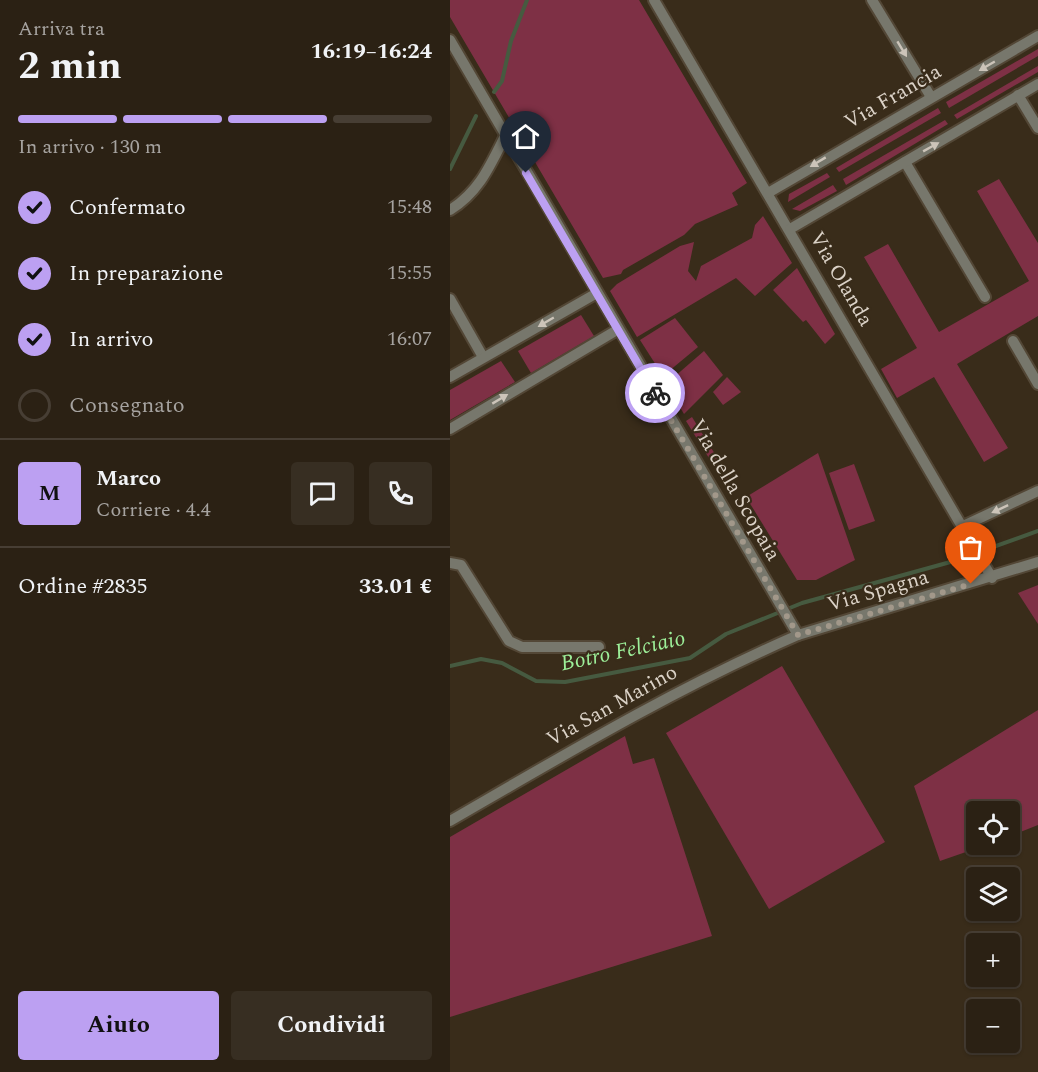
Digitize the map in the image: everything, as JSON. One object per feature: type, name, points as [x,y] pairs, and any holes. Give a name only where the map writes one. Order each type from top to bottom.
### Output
[{"type":"street","name":"Via Olanda","points":[[654,0],[790,229],[992,578]]},
{"type":"street","points":[[872,0],[931,97]]},
{"type":"street","name":"Via Francia","points":[[768,193],[1038,36]]},
{"type":"street","name":"Via della Scopaia","points":[[450,40],[455,58],[505,136],[798,635]]},
{"type":"street","points":[[790,229],[1038,84]]},
{"type":"street","points":[[1018,95],[1038,128]]},
{"type":"street","points":[[450,210],[472,194],[484,180],[505,136]]},
{"type":"street","points":[[905,162],[985,297]]},
{"type":"street","points":[[450,377],[597,293]]},
{"type":"street","points":[[450,299],[483,357]]},
{"type":"street","points":[[450,429],[617,330]]},
{"type":"street","points":[[1012,341],[1038,384]]},
{"type":"street","points":[[964,529],[1038,491]]},
{"type":"street","name":"Via Spagna","points":[[798,635],[992,578],[1038,562]]},
{"type":"street","points":[[450,563],[461,565],[509,641],[522,647],[599,647]]},
{"type":"street","name":"Via San Marino","points":[[450,821],[641,710],[725,667],[798,635]]},
{"type":"shaded area","points":[[450,0],[639,0],[747,183],[732,193],[738,205],[695,224],[684,235],[623,270],[621,274],[603,278],[450,17]]},
{"type":"shaded area","points":[[1038,49],[1038,56],[949,108],[946,102]]},
{"type":"shaded area","points":[[1038,66],[1038,72],[957,119],[954,115]]},
{"type":"shaded area","points":[[938,108],[941,113],[839,172],[836,168]]},
{"type":"shaded area","points":[[945,120],[948,124],[846,185],[843,179]]},
{"type":"shaded area","points":[[827,173],[830,177],[788,202],[789,194]]},
{"type":"shaded area","points":[[999,179],[1038,243],[1038,316],[957,364],[1008,448],[984,462],[934,377],[897,398],[881,369],[917,348],[864,257],[888,244],[939,332],[1029,281],[977,191]]},
{"type":"shaded area","points":[[833,185],[837,191],[800,211],[792,209]]},
{"type":"shaded area","points":[[763,216],[792,263],[755,296],[736,278],[637,337],[610,291],[617,284],[680,246],[694,242],[688,271],[696,281],[701,266],[752,238],[755,225]]},
{"type":"shaded area","points":[[797,268],[835,334],[825,344],[806,320],[803,322],[773,290]]},
{"type":"shaded area","points":[[581,315],[594,336],[531,373],[518,351]]},
{"type":"shaded area","points":[[675,318],[698,347],[663,376],[640,340]]},
{"type":"shaded area","points":[[704,351],[723,375],[684,414],[666,384]]},
{"type":"shaded area","points":[[501,361],[515,382],[450,420],[450,390]]},
{"type":"shaded area","points":[[727,377],[741,392],[723,405],[713,392]]},
{"type":"shaded area","points":[[692,417],[731,480],[725,484],[686,421]]},
{"type":"shaded area","points":[[818,453],[855,560],[816,580],[797,580],[746,497]]},
{"type":"shaded area","points":[[854,464],[875,521],[849,530],[829,473]]},
{"type":"shaded area","points":[[1038,585],[1038,624],[1018,593]]},
{"type":"shaded area","points":[[782,666],[885,842],[769,909],[666,733]]},
{"type":"shaded area","points":[[1038,710],[1038,825],[1020,832],[1020,801],[966,801],[966,852],[940,861],[914,786]]},
{"type":"shaded area","points":[[625,736],[633,764],[654,758],[712,936],[450,1017],[450,837]]},
{"type":"waterway","points":[[494,92],[502,81],[511,41],[527,0]]},
{"type":"waterway","points":[[450,169],[476,116]]},
{"type":"waterway","name":"Botro Felciaio","points":[[450,666],[481,659],[502,663],[536,681],[565,682],[690,658],[726,634],[802,603],[954,561],[1038,531]]},
{"type":"way so far","points":[[655,393],[798,635],[971,584]]},
{"type":"route","points":[[526,173],[655,393]]}]
